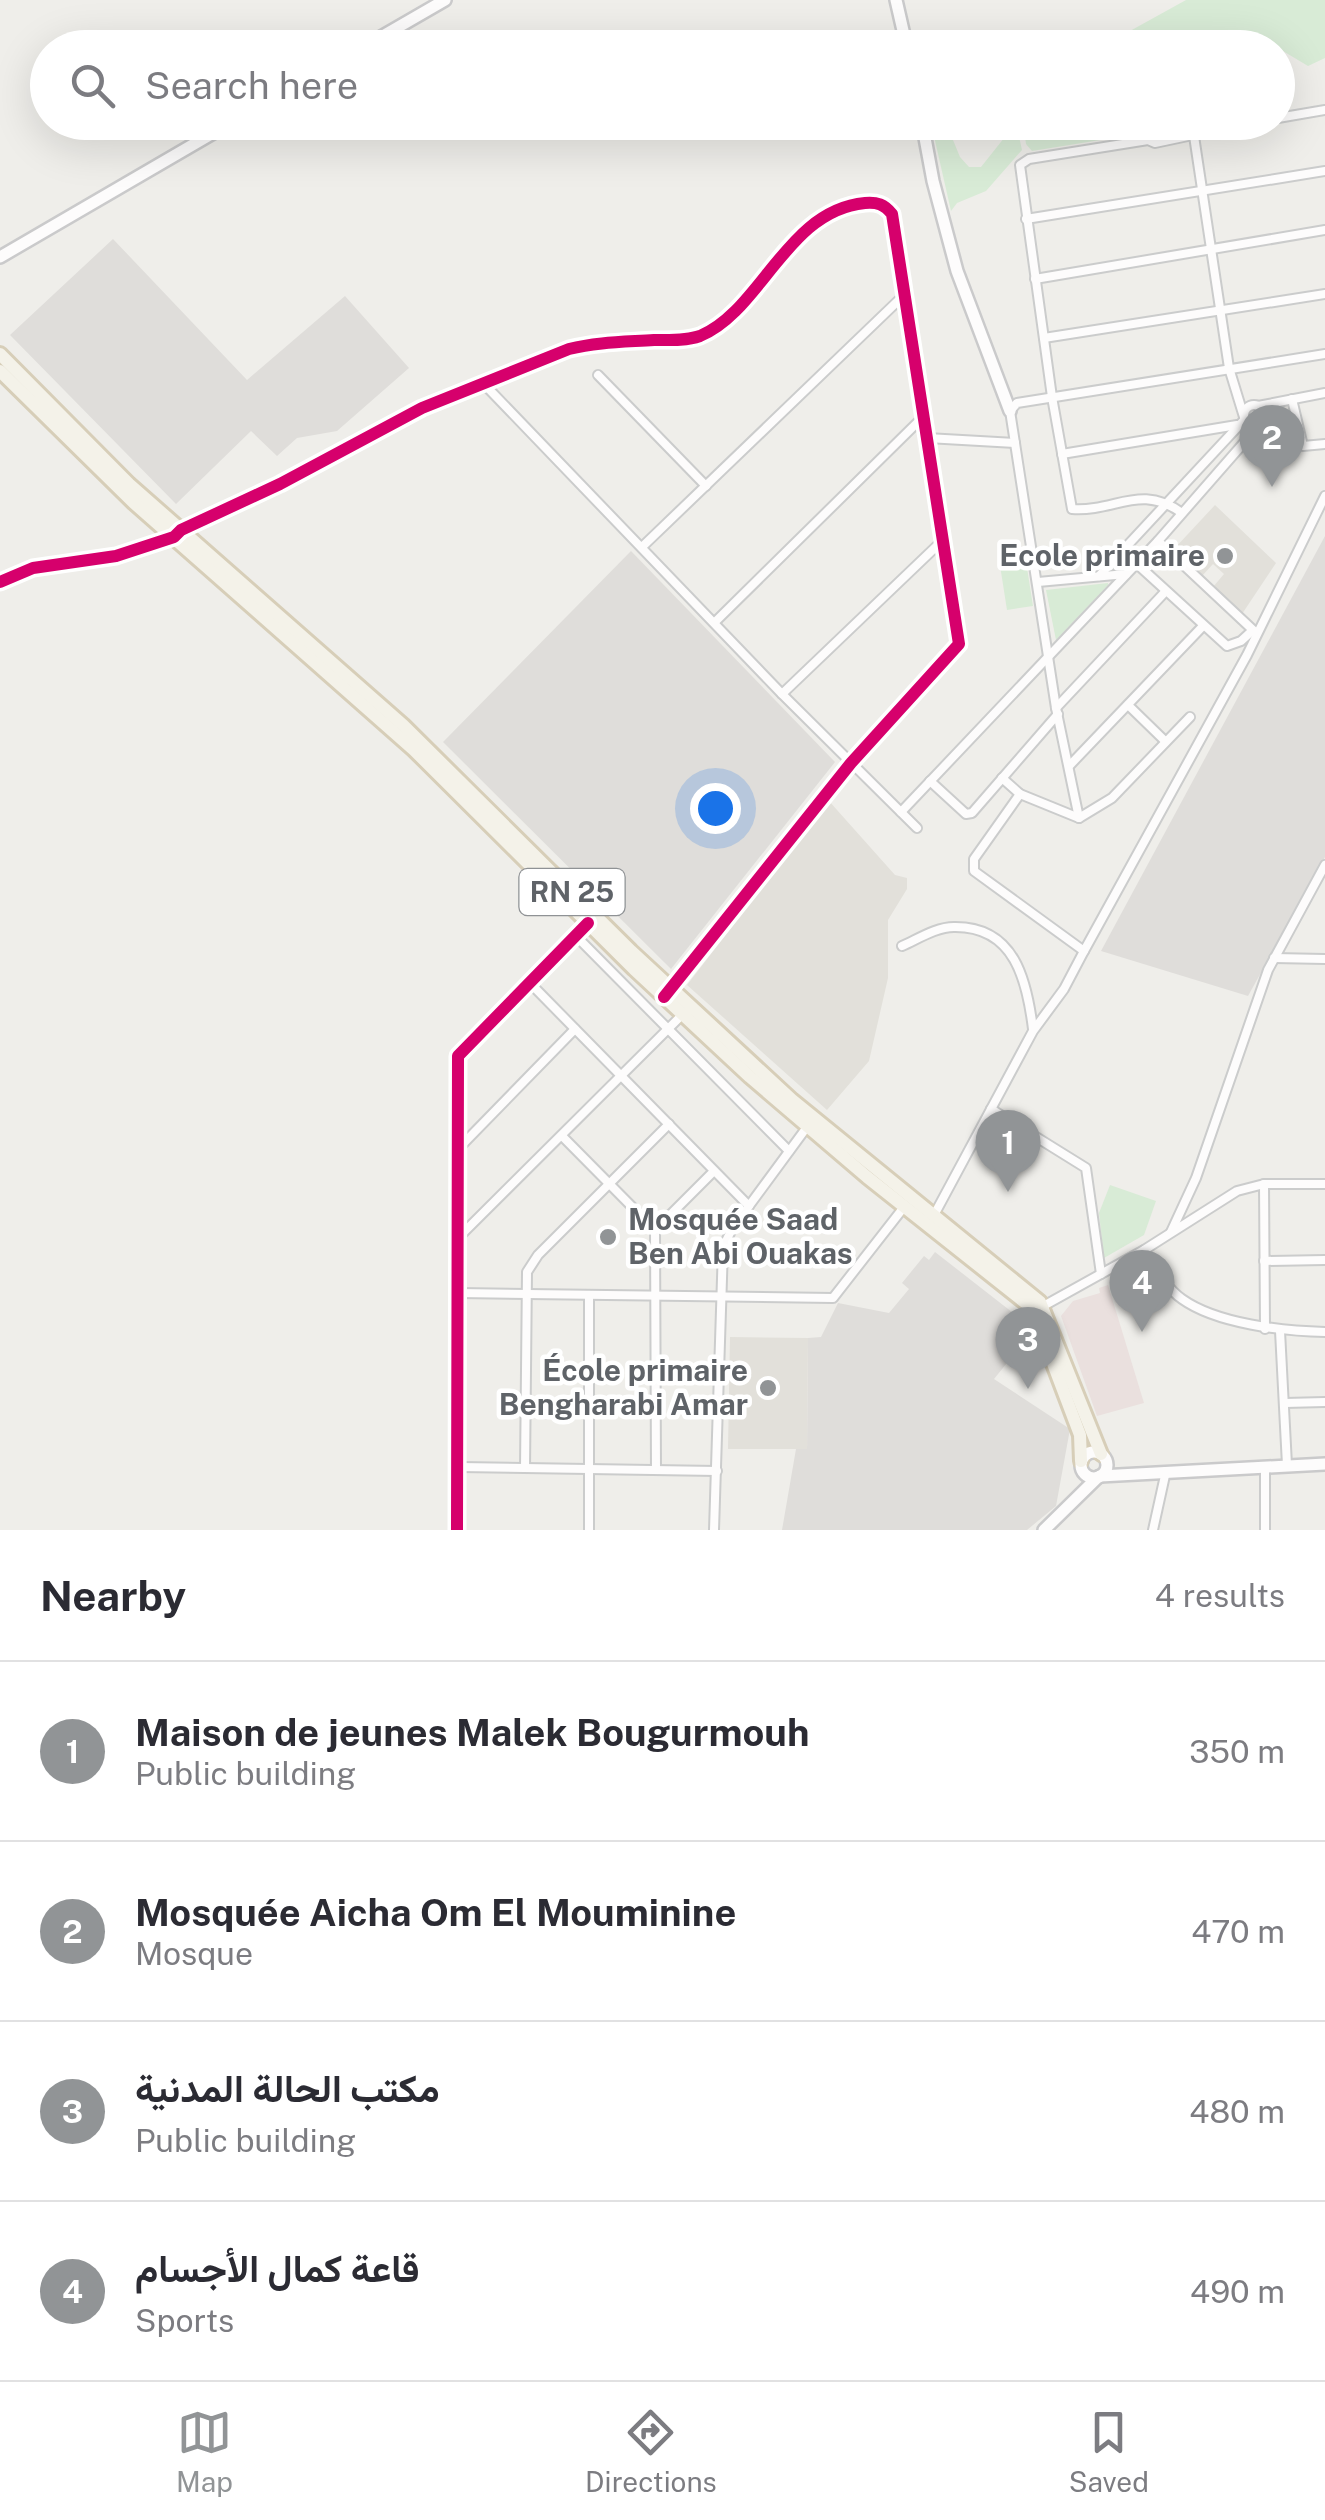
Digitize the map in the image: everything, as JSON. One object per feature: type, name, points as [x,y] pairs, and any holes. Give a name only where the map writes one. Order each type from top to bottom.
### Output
[{"type":"main road","points":[[393,30],[445,0]]},
{"type":"main road","points":[[896,0],[903,30]]},
{"type":"main road","points":[[0,257],[201,140]]},
{"type":"main road","points":[[925,140],[957,271],[1010,412]]},
{"type":"main road","name":"RN 25","points":[[0,354],[177,533],[414,750],[588,923],[1039,1308],[1103,1456]]},
{"type":"main road","name":"RN 25","points":[[0,370],[101,472],[374,698],[668,993],[683,1014],[807,1127],[904,1207],[1039,1308]]},
{"type":"main road","points":[[1039,1308],[1080,1434],[1082,1466],[1088,1477],[1325,1464]]},
{"type":"main road","points":[[1075,1500],[1089,1452],[1136,1472]]},
{"type":"main road","points":[[1044,1530],[1100,1476],[1107,1467],[1103,1456]]},
{"type":"street","points":[[1295,115],[1325,110]]},
{"type":"street","points":[[1148,140],[1022,162],[1019,173],[1072,509],[1150,498],[1167,502],[1182,513]]},
{"type":"street","points":[[1195,140],[1229,368],[1242,420]]},
{"type":"street","points":[[1026,219],[1325,171]]},
{"type":"street","points":[[0,582],[33,568],[116,556],[177,533],[280,484],[422,408],[593,343],[700,336],[725,319],[806,230],[832,213],[876,202],[892,214],[959,644],[850,763],[668,993]]},
{"type":"street","points":[[1036,279],[1325,230]]},
{"type":"street","points":[[1044,338],[1325,294]]},
{"type":"street","points":[[642,546],[902,296]]},
{"type":"street","points":[[1080,818],[1057,711],[1010,412],[1017,403],[1325,354]]},
{"type":"street","points":[[598,374],[706,486]]},
{"type":"street","points":[[484,384],[782,694],[917,828]]},
{"type":"street","points":[[1099,576],[1242,420],[1247,408],[1325,392]]},
{"type":"street","points":[[1292,399],[1302,446],[1325,444]]},
{"type":"street","points":[[901,812],[1158,541],[1262,422],[1264,413],[1258,406]]},
{"type":"street","points":[[715,622],[923,417]]},
{"type":"street","points":[[1062,454],[1242,420],[1252,425],[1262,422]]},
{"type":"street","points":[[926,438],[1015,443]]},
{"type":"street","points":[[933,1217],[1033,1031],[1064,989],[1325,496]]},
{"type":"street","points":[[782,694],[943,540]]},
{"type":"street","points":[[1158,541],[1255,632]]},
{"type":"street","points":[[1137,564],[1227,646],[1255,632]]},
{"type":"street","points":[[1038,582],[1126,574]]},
{"type":"street","points":[[930,781],[969,814],[1166,592]]},
{"type":"street","points":[[1070,765],[1202,626]]},
{"type":"street","points":[[1128,705],[1164,740]]},
{"type":"street","points":[[1080,818],[1112,798],[1190,717]]},
{"type":"street","points":[[1002,778],[1020,794],[1080,818]]},
{"type":"street","points":[[1020,794],[974,859],[974,872],[1084,950]]},
{"type":"street","points":[[1171,1232],[1196,1178],[1274,958],[1325,864]]},
{"type":"street","points":[[458,1530],[458,1056],[588,923]]},
{"type":"street","points":[[902,946],[934,930],[953,926],[993,938],[1016,960],[1025,979],[1033,1031]]},
{"type":"street","points":[[575,935],[789,1151]]},
{"type":"street","points":[[1274,958],[1325,960]]},
{"type":"street","points":[[529,982],[749,1206]]},
{"type":"street","points":[[459,1237],[683,1014]]},
{"type":"street","points":[[458,1149],[576,1029]]},
{"type":"street","points":[[992,1110],[1086,1168],[1101,1274]]},
{"type":"street","points":[[525,1468],[525,1294],[530,1264],[669,1124]]},
{"type":"street","points":[[714,1530],[725,1239],[807,1127]]},
{"type":"street","points":[[562,1137],[655,1230],[656,1470]]},
{"type":"street","points":[[655,1230],[714,1172]]},
{"type":"street","points":[[1264,1184],[1265,1330]]},
{"type":"street","points":[[1039,1308],[1144,1250],[1237,1191],[1264,1184],[1325,1184]]},
{"type":"street","points":[[459,1293],[834,1298],[904,1207]]},
{"type":"street","points":[[1144,1250],[1169,1287],[1184,1300],[1265,1330],[1325,1332]]},
{"type":"street","points":[[1264,1261],[1325,1260]]},
{"type":"street","points":[[589,1530],[590,1296]]},
{"type":"street","points":[[1280,1331],[1287,1465]]},
{"type":"street","points":[[1285,1403],[1325,1402]]},
{"type":"street","points":[[460,1467],[717,1471]]},
{"type":"street","points":[[1265,1467],[1265,1530]]},
{"type":"street","points":[[1153,1530],[1166,1471]]},
{"type":"shaded area","points":[[113,239],[247,380],[345,296],[409,368],[337,431],[297,438],[277,456],[251,431],[176,504],[10,335]]},
{"type":"shaded area","name":"Ecole primaire","points":[[1215,505],[1276,563],[1242,614],[1213,587],[1224,574],[1213,564],[1202,576],[1174,549]]},
{"type":"shaded area","points":[[1325,536],[1325,857],[1248,996],[1101,951]]},
{"type":"shaded area","points":[[631,551],[835,762],[671,969],[443,742]]},
{"type":"shaded area","points":[[829,801],[895,875],[907,878],[907,889],[888,920],[888,978],[869,1061],[827,1110],[687,985]]},
{"type":"shaded area","points":[[935,1252],[1026,1323],[1031,1333],[994,1379],[1070,1429],[1056,1506],[1027,1530],[782,1530],[796,1449],[807,1449],[808,1338],[821,1337],[838,1303],[889,1313],[909,1289],[902,1283],[924,1256],[929,1260]]},
{"type":"shaded area","points":[[1108,1285],[1144,1403],[1097,1416],[1061,1316],[1073,1301],[1100,1293],[1099,1288]]},
{"type":"shaded area","name":"École primaire Bengharabi Amar","points":[[730,1337],[808,1338],[807,1449],[728,1449]]},
{"type":"green space","points":[[1186,0],[1325,0],[1325,58],[1308,66],[1295,58],[1295,30],[1132,30]]},
{"type":"green space","points":[[935,140],[953,140],[969,167],[981,167],[1002,140],[1020,140],[1022,150],[986,191],[957,203],[951,211]]},
{"type":"green space","points":[[1025,140],[1100,140],[1032,151]]},
{"type":"green space","points":[[1025,555],[1033,606],[1007,610],[999,559]]},
{"type":"green space","points":[[1108,585],[1056,640],[1046,590]]},
{"type":"green space","points":[[1110,1185],[1156,1201],[1144,1235],[1104,1258],[1099,1213]]},
{"type":"cycle path","points":[[0,582],[33,568],[116,556],[174,537],[422,408],[569,349],[700,336],[741,306],[815,223],[838,210],[865,203],[883,206],[892,214],[959,644],[851,763],[664,997]]},
{"type":"cycle path","points":[[457,1530],[458,1056],[588,923]]},
{"type":"place","name":"Mosquée Aicha Om El Mouminine","points":[[1272,487]]},
{"type":"place","name":"Ecole primaire","points":[[1225,556]]},
{"type":"place","name":"Maison de jeunes Malek Bougurmouh","points":[[1008,1192]]},
{"type":"place","name":"Mosquée Saad Ben Abi Ouakas","points":[[608,1237]]},
{"type":"place","name":"قاعة كمال الأجسام","points":[[1142,1332]]},
{"type":"place","name":"École primaire Bengharabi Amar","points":[[768,1388]]},
{"type":"place","name":"مكتب الحالة المدنية","points":[[1028,1389]]}]
